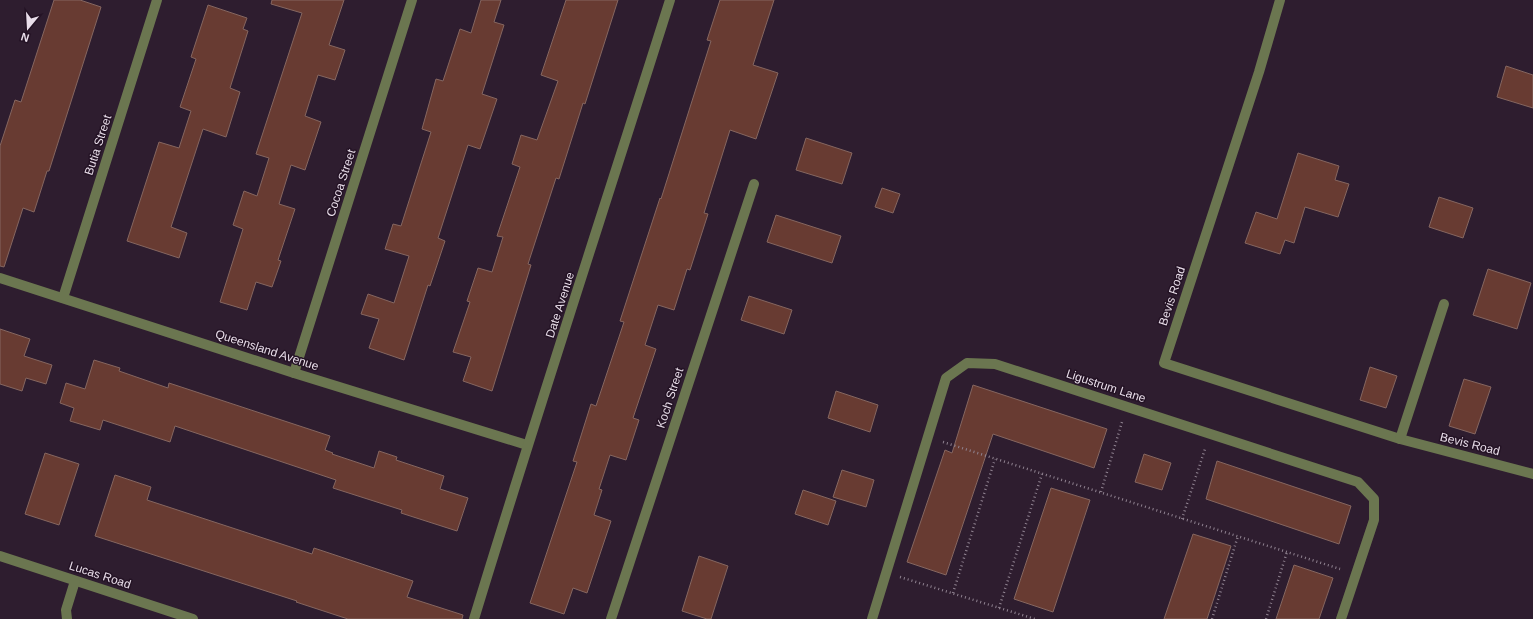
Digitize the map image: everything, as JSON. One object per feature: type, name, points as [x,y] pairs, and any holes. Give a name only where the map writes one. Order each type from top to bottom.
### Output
[{"type":"street","name":"Butia Street","points":[[62,298],[157,0]]},
{"type":"street","name":"Cocoa Street","points":[[294,373],[412,0]]},
{"type":"street","name":"Date Avenue","points":[[474,619],[527,445],[571,313],[670,0]]},
{"type":"street","name":"Bevis Road","points":[[1280,0],[1164,363],[1400,440],[1533,474]]},
{"type":"street","name":"Koch Street","points":[[611,619],[754,184]]},
{"type":"street","name":"Queensland Avenue","points":[[0,278],[294,373],[527,445]]},
{"type":"street","points":[[1400,440],[1444,304]]},
{"type":"street","name":"Ligustrum Lane","points":[[872,619],[946,378],[967,363],[995,364],[1358,482],[1374,499],[1374,520],[1341,619]]},
{"type":"street","name":"Lucas Road","points":[[0,556],[193,619]]},
{"type":"street","points":[[67,619],[66,610],[75,581]]},
{"type":"path","points":[[1100,492],[1126,406]]},
{"type":"path","points":[[1182,519],[1210,434]]},
{"type":"path","points":[[928,437],[1356,574]]},
{"type":"path","points":[[952,593],[995,459]]},
{"type":"path","points":[[999,608],[1042,474]]},
{"type":"path","points":[[1212,619],[1238,536]]},
{"type":"path","points":[[1266,619],[1287,552]]},
{"type":"path","points":[[886,572],[1035,619]]},
{"type":"building","points":[[54,0],[80,0],[101,7],[49,171],[47,171],[34,212],[23,208],[4,267],[0,266],[0,146],[15,100],[21,102]]},
{"type":"building","points":[[272,0],[344,0],[329,45],[345,50],[335,80],[318,75],[305,116],[321,122],[305,170],[291,165],[279,204],[295,209],[278,260],[281,261],[272,287],[256,282],[247,310],[220,302],[243,229],[233,225],[244,191],[257,196],[269,158],[256,154],[302,13],[271,4]]},
{"type":"building","points":[[481,0],[501,0],[494,22],[504,25],[482,94],[497,99],[480,149],[468,145],[438,238],[445,241],[430,286],[428,285],[404,360],[369,348],[379,319],[361,314],[368,294],[394,303],[409,256],[385,249],[393,224],[401,226],[431,132],[422,129],[436,79],[443,81],[460,29],[471,33]]},
{"type":"building","points":[[566,0],[618,0],[585,104],[583,103],[559,179],[556,178],[528,264],[531,265],[492,391],[463,381],[471,357],[453,352],[470,302],[467,301],[478,268],[492,272],[503,237],[497,236],[520,167],[512,164],[521,135],[537,140],[558,81],[541,75]]},
{"type":"building","points":[[720,0],[774,0],[753,65],[778,73],[756,139],[730,130],[704,213],[708,214],[690,270],[687,269],[674,310],[658,305],[645,345],[656,349],[633,418],[639,420],[626,460],[610,455],[599,489],[602,490],[594,515],[611,521],[587,593],[573,588],[564,614],[530,603],[577,462],[573,461],[591,404],[596,406],[624,322],[620,321],[660,198],[661,199],[711,41],[707,40]]},
{"type":"building","points":[[208,5],[247,18],[243,29],[248,31],[230,88],[240,92],[226,137],[203,129],[171,227],[187,233],[179,258],[127,241],[159,142],[179,148],[191,111],[180,107],[196,59],[191,57]]},
{"type":"building","points":[[1506,66],[1533,75],[1533,108],[1497,97]]},
{"type":"building","points":[[806,138],[852,153],[842,184],[796,170]]},
{"type":"building","points":[[1298,153],[1339,166],[1335,180],[1349,184],[1338,217],[1305,207],[1294,243],[1285,240],[1280,254],[1245,243],[1256,212],[1277,219]]},
{"type":"building","points":[[882,188],[900,194],[893,213],[875,207]]},
{"type":"building","points":[[1439,197],[1473,208],[1463,238],[1429,227]]},
{"type":"building","points":[[776,215],[841,236],[832,263],[767,242]]},
{"type":"building","points":[[1488,269],[1531,283],[1517,329],[1473,315]]},
{"type":"building","points":[[749,296],[792,310],[784,334],[741,320]]},
{"type":"building","points":[[0,329],[30,339],[24,356],[52,365],[46,384],[26,378],[22,391],[0,384]]},
{"type":"building","points":[[94,360],[120,368],[119,371],[168,388],[169,383],[330,436],[325,450],[333,453],[332,454],[374,468],[379,451],[397,457],[396,460],[444,476],[440,489],[468,498],[457,531],[401,513],[402,510],[333,488],[336,480],[175,426],[170,442],[103,420],[100,430],[70,421],[74,408],[60,403],[66,383],[85,389]]},
{"type":"building","points":[[1370,367],[1397,376],[1386,408],[1360,400]]},
{"type":"building","points":[[1464,379],[1491,387],[1475,434],[1449,426]]},
{"type":"building","points":[[973,385],[1107,429],[1094,468],[993,434],[946,575],[907,562],[945,450],[952,453]]},
{"type":"building","points":[[836,391],[878,405],[870,432],[828,418]]},
{"type":"building","points":[[45,453],[79,464],[59,525],[25,514]]},
{"type":"building","points":[[1144,454],[1171,463],[1162,490],[1135,482]]},
{"type":"building","points":[[1217,461],[1351,506],[1339,544],[1206,499]]},
{"type":"building","points":[[842,470],[874,480],[866,507],[833,497]]},
{"type":"building","points":[[115,475],[151,487],[147,500],[312,554],[314,548],[413,581],[407,597],[463,615],[462,619],[348,619],[296,602],[297,601],[95,536]]},
{"type":"building","points":[[1051,488],[1090,500],[1053,612],[1014,599]]},
{"type":"building","points":[[803,490],[836,501],[828,525],[795,514]]},
{"type":"building","points":[[1193,534],[1231,546],[1207,619],[1164,619]]},
{"type":"building","points":[[699,556],[728,566],[711,619],[682,611]]},
{"type":"building","points":[[1294,565],[1333,578],[1319,619],[1276,619]]}]
